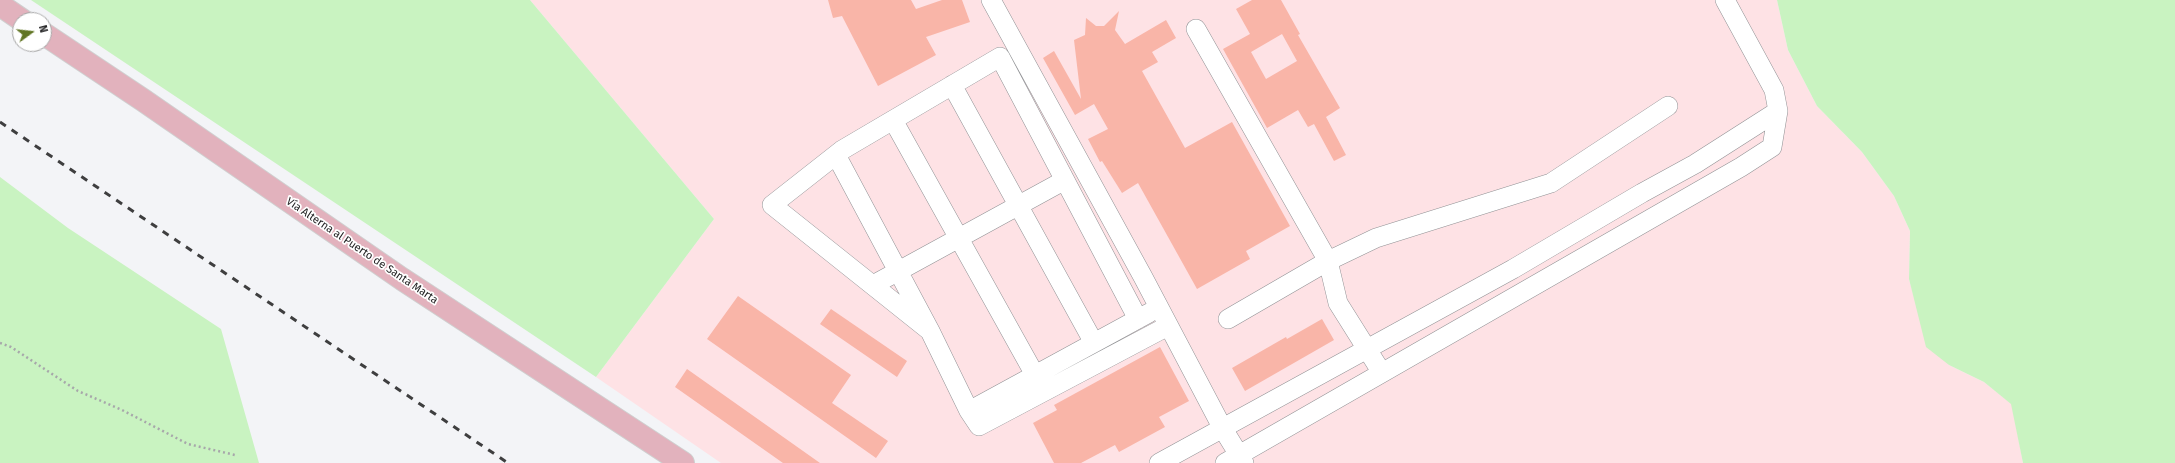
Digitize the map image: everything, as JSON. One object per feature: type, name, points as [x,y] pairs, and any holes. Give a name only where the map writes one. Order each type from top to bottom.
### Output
[{"type":"main road","points":[[0,5],[12,13]]},
{"type":"main road","name":"Vía Alterna al Puerto de Santa Marta","points":[[52,39],[143,100],[402,279],[683,463]]},
{"type":"lane","points":[[991,0],[1159,308],[1223,429],[1236,460],[1382,373],[1654,218],[1772,147],[1778,111],[1774,90],[1725,0]]},
{"type":"lane","points":[[1196,29],[1328,261],[1338,303],[1382,373]]},
{"type":"lane","points":[[930,331],[772,205],[836,155],[1000,57],[1138,319]]},
{"type":"lane","points":[[952,85],[1094,343]]},
{"type":"lane","points":[[1228,319],[1328,261],[1376,238],[1551,183],[1668,106]]},
{"type":"lane","points":[[1159,463],[1513,269],[1642,193],[1696,164],[1778,111]]},
{"type":"lane","points":[[893,120],[1035,375]]},
{"type":"lane","points":[[836,155],[930,331],[969,411],[978,426],[981,426],[1168,326]]},
{"type":"lane","points":[[873,285],[1065,180]]},
{"type":"lane","points":[[1642,193],[1654,218]]},
{"type":"lane","points":[[1513,269],[1526,291]]},
{"type":"lane","points":[[969,411],[1159,308]]},
{"type":"path","points":[[0,342],[11,347],[78,391],[160,428],[188,444],[235,455]]},
{"type":"shaded area","points":[[530,0],[1777,0],[1788,50],[1817,106],[1862,152],[1894,196],[1910,231],[1909,279],[1918,311],[1949,365],[1984,382],[2012,404],[2023,463],[721,463],[596,377],[714,219]]},
{"type":"green space","points":[[31,0],[530,0],[714,219],[596,377],[52,14],[52,12],[49,12]]},
{"type":"green space","points":[[1777,0],[2175,0],[2175,463],[2023,463],[2011,404],[1984,382],[1949,365],[1926,347],[1909,279],[1910,231],[1894,196],[1862,152],[1817,106],[1788,50]]},
{"type":"green space","points":[[0,177],[68,228],[221,329],[259,463],[0,463]]},
{"type":"building","points":[[828,0],[911,0],[916,9],[942,0],[962,0],[970,22],[926,37],[936,55],[878,86],[842,16],[833,18]]},
{"type":"building","points":[[1252,0],[1281,0],[1300,34],[1298,35],[1340,108],[1326,117],[1346,155],[1334,161],[1314,124],[1308,127],[1298,110],[1267,128],[1223,49],[1250,34],[1236,9]],"holes":[[[1282,34],[1297,61],[1266,79],[1251,52]]]},
{"type":"building","points":[[1119,11],[1115,30],[1125,44],[1166,20],[1176,38],[1152,52],[1158,62],[1142,71],[1185,148],[1232,122],[1290,226],[1246,251],[1250,259],[1197,289],[1138,183],[1122,193],[1102,161],[1100,162],[1088,139],[1108,129],[1094,104],[1075,115],[1043,58],[1054,51],[1081,99],[1074,40],[1085,35],[1086,18],[1096,26],[1104,26]]},
{"type":"building","points":[[738,296],[851,375],[832,403],[888,441],[876,458],[707,339]]},
{"type":"building","points":[[831,309],[907,361],[897,377],[820,324]]},
{"type":"building","points":[[1322,319],[1334,340],[1245,391],[1232,368],[1286,337],[1287,339]]},
{"type":"building","points":[[1160,347],[1189,401],[1159,417],[1165,427],[1119,452],[1115,445],[1081,463],[1054,463],[1033,423],[1057,410],[1054,405]]},
{"type":"building","points":[[687,369],[820,463],[783,463],[675,387]]},
{"type":"railway","points":[[0,122],[508,463]]}]
